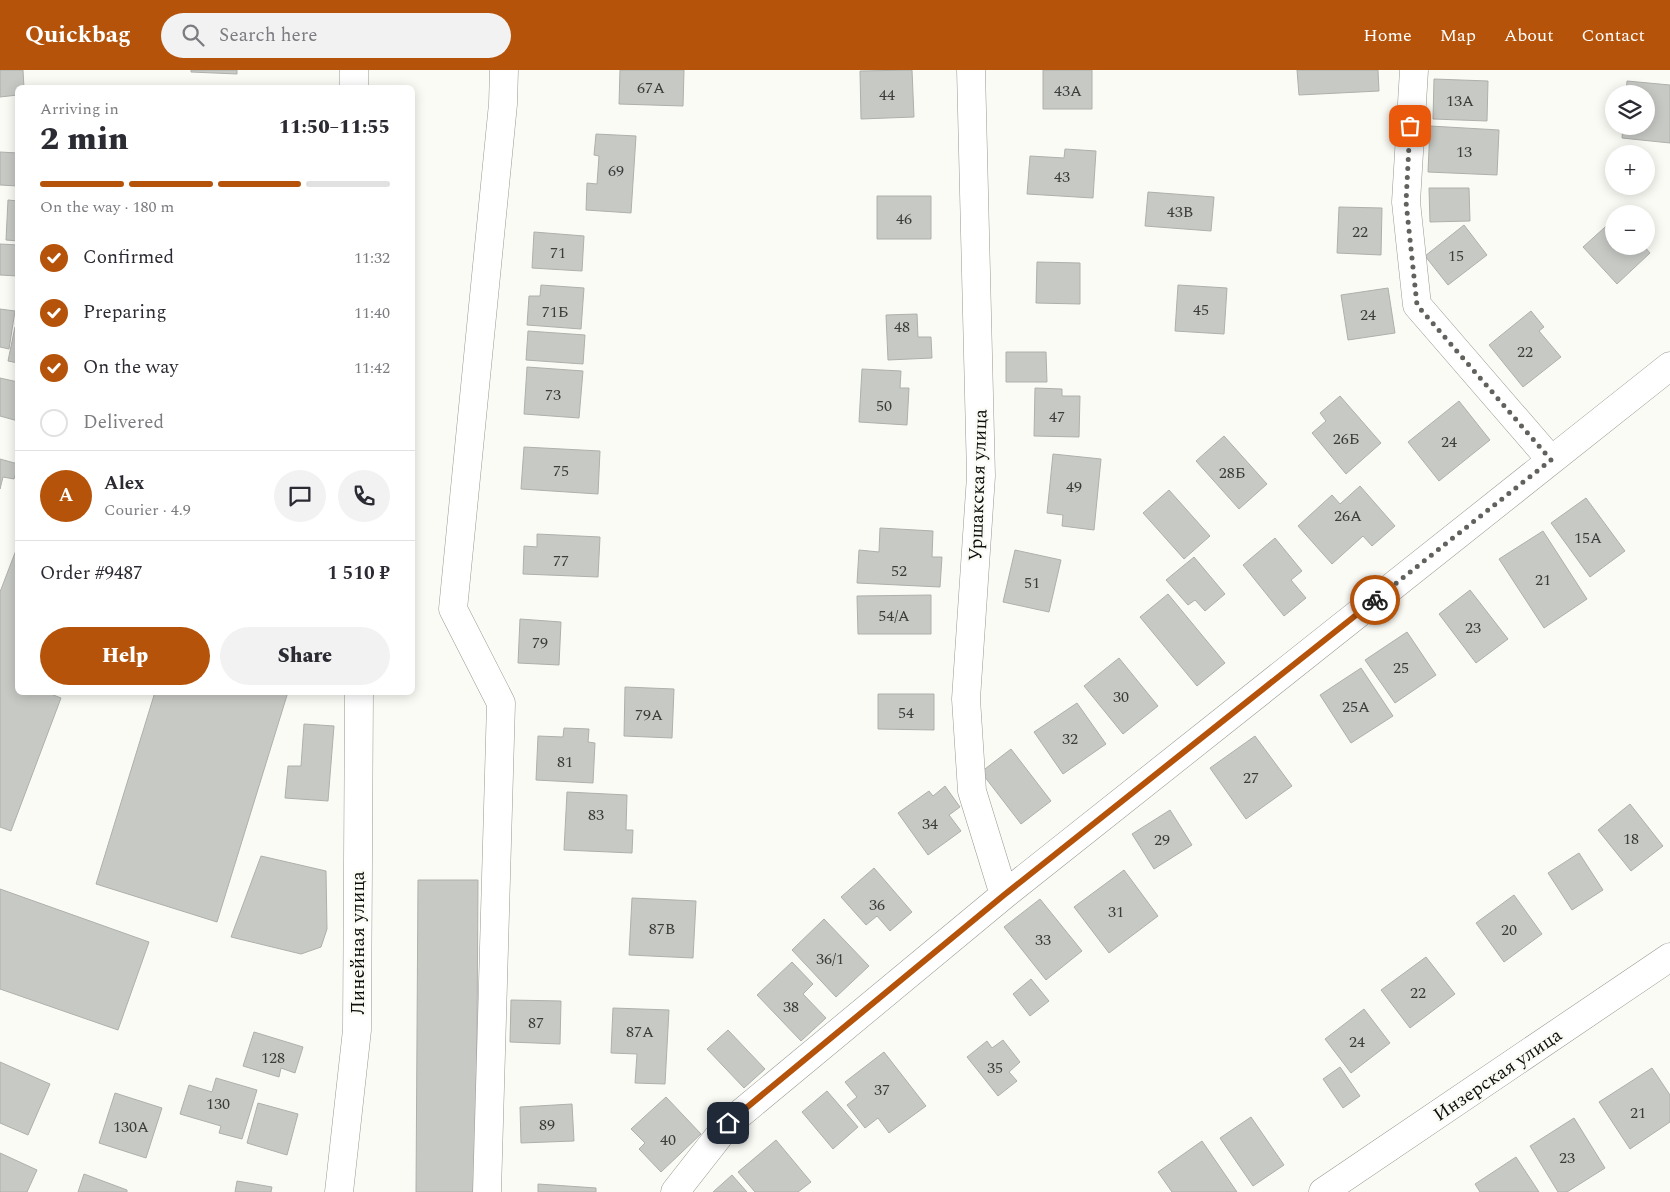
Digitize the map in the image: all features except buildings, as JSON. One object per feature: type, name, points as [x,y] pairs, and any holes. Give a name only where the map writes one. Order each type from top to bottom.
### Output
[{"type":"street","points":[[354,70],[354,85]]},
{"type":"street","points":[[487,1192],[501,703],[453,609],[504,104],[504,70]]},
{"type":"street","name":"Уршакская улица","points":[[971,70],[981,476],[966,699],[972,791],[1004,895]]},
{"type":"street","points":[[1414,70],[1406,202],[1417,305],[1551,460]]},
{"type":"street","points":[[675,1192],[728,1123],[1004,895],[1670,366]]},
{"type":"street","name":"Линейная улица","points":[[339,1192],[356,1030],[359,695]]},
{"type":"street","name":"Инзерская улица","points":[[1324,1192],[1670,957]]},
{"type":"way so far","points":[[1375,600],[1551,460],[1417,305],[1406,202],[1410,126]]},
{"type":"route","points":[[728,1123],[1004,895],[1375,600]]}]
